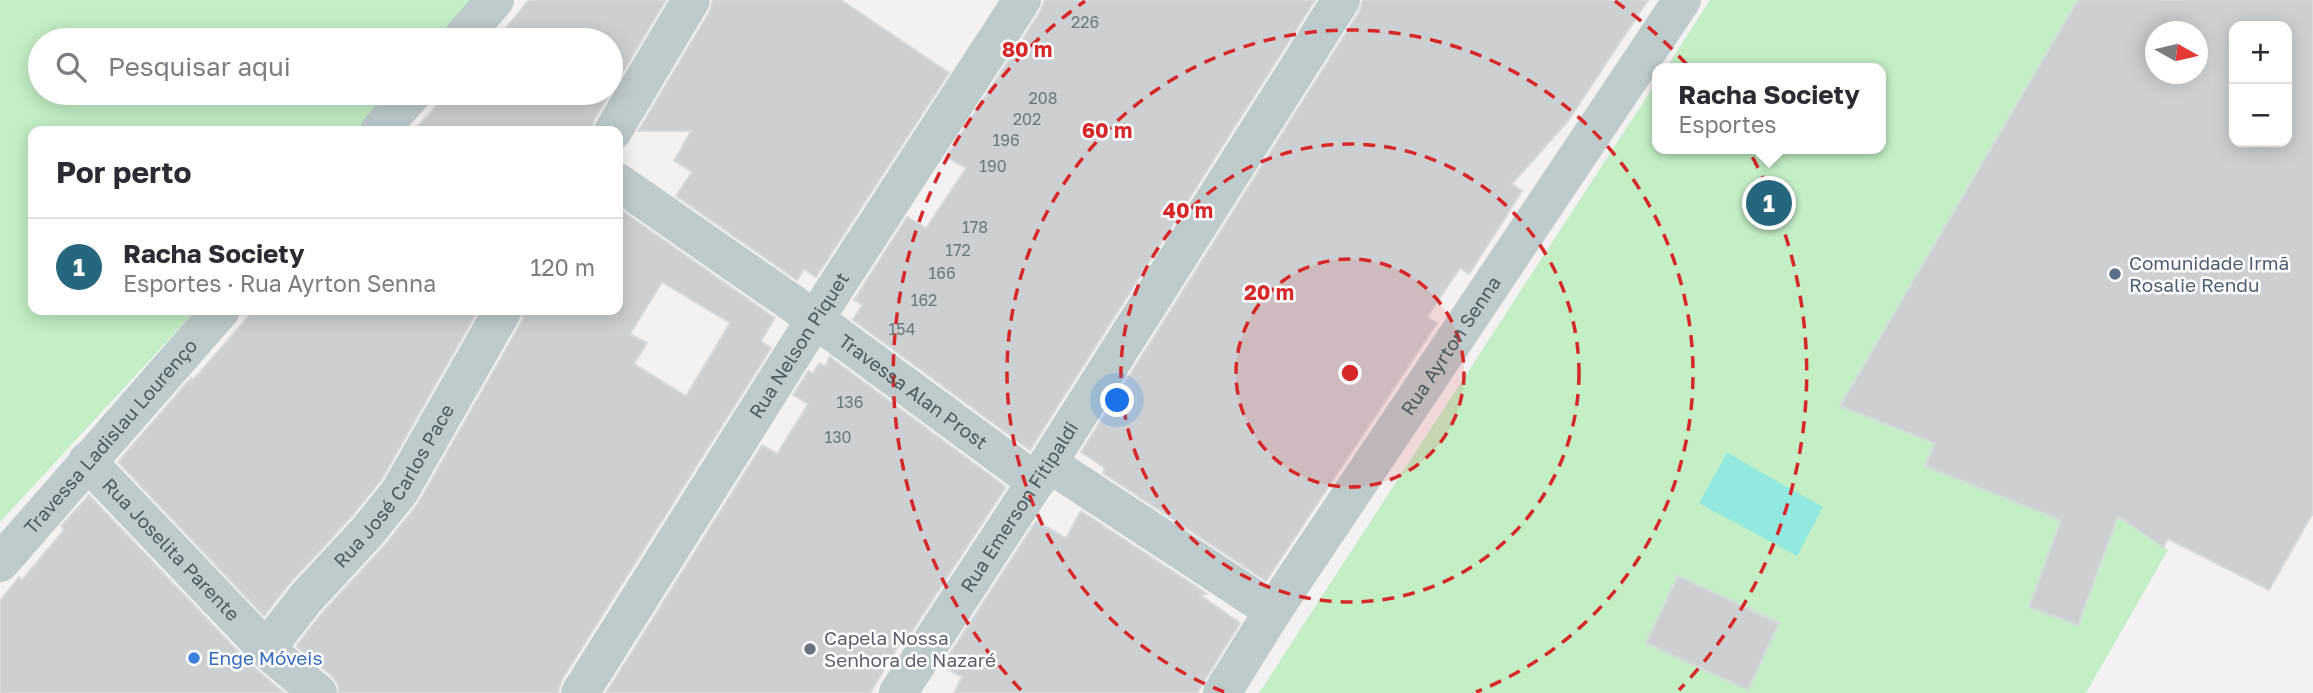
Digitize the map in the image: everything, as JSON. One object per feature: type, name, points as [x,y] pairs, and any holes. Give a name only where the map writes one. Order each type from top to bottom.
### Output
[{"type":"street","points":[[470,28],[495,0]]},
{"type":"street","points":[[616,126],[691,0]]},
{"type":"street","name":"Rua Nelson Piquet","points":[[580,693],[815,319],[1022,0]]},
{"type":"street","name":"Rua Emerson Fitipaldi","points":[[898,693],[1042,472],[1341,0]]},
{"type":"street","name":"Rua Ayrton Senna","points":[[1222,693],[1273,611],[1682,0]]},
{"type":"street","points":[[383,126],[402,105]]},
{"type":"street","name":"Travessa Alan Prost","points":[[623,185],[1042,472],[1273,611]]},
{"type":"street","name":"Travessa Ladislau Lourenço","points":[[0,564],[217,315]]},
{"type":"street","name":"Rua José Carlos Pace","points":[[266,649],[306,598],[368,531],[400,491],[500,315]]},
{"type":"street","name":"Rua Joselita Parente","points":[[88,461],[266,649],[318,693]]},
{"type":"green space","points":[[0,0],[481,0],[455,28],[28,28],[28,105],[384,105],[365,126],[28,126],[28,315],[191,315],[0,522]]},
{"type":"green space","points":[[1710,0],[2078,0],[1840,405],[2113,513],[2168,550],[2086,693],[1259,693],[1652,89],[1652,154],[1886,154],[1886,63],[1669,63]]},
{"type":"water","points":[[1727,453],[1823,507],[1797,556],[1699,503]]},
{"type":"building","points":[[529,0],[666,0],[623,72],[623,28],[506,28]]},
{"type":"building","points":[[713,0],[841,0],[949,73],[816,277],[804,269],[797,280],[676,196],[692,172],[674,161],[691,131],[638,131],[710,11]]},
{"type":"building","points":[[1045,0],[1315,0],[1030,450],[853,320],[862,305],[854,300],[907,217],[926,228],[966,168],[946,157],[1040,12]]},
{"type":"building","points":[[1363,0],[1648,0],[1568,121],[1512,184],[1522,191],[1469,274],[1460,268],[1427,317],[1437,323],[1266,581],[1103,473],[1105,468],[1081,452],[1359,12]]},
{"type":"building","name":"Comunidade Irmã Rosalie Rendu","points":[[2078,0],[2313,0],[2313,513],[2269,590],[2168,539],[2163,547],[2118,516],[2078,625],[2029,607],[2061,520],[1925,466],[1935,443],[1840,406]]},
{"type":"building","points":[[438,105],[603,105],[592,126],[418,126]]},
{"type":"building","points":[[623,212],[775,318],[761,341],[771,348],[561,681],[558,693],[339,693],[338,685],[332,676],[296,646],[417,505],[524,315],[623,315]],"holes":[[[662,282],[730,323],[686,396],[634,364],[647,343],[630,334]]]},
{"type":"building","points":[[250,315],[475,315],[382,479],[264,616],[118,462],[191,378],[193,380]]},
{"type":"building","points":[[830,357],[1006,487],[905,642],[902,640],[870,693],[606,693],[762,445],[777,454],[808,404],[793,395],[808,371],[813,374],[819,363],[825,366]]},
{"type":"building","points":[[89,495],[250,664],[284,693],[0,693],[0,601],[19,577],[22,580],[64,530],[61,526]]},
{"type":"building","points":[[1081,511],[1207,594],[1200,595],[1240,623],[1197,693],[954,693],[962,677],[942,666],[1036,521],[1066,538]]},
{"type":"building","points":[[1678,576],[1779,623],[1748,690],[1646,643]]},
{"type":"place","name":"Racha Society","points":[[1769,203]]},
{"type":"place","name":"Comunidade Irmã Rosalie Rendu","points":[[2115,274]]},
{"type":"place","name":"Capela Nossa Senhora de Nazaré","points":[[810,649]]},
{"type":"place","name":"Enge Móveis","points":[[194,658]]}]
